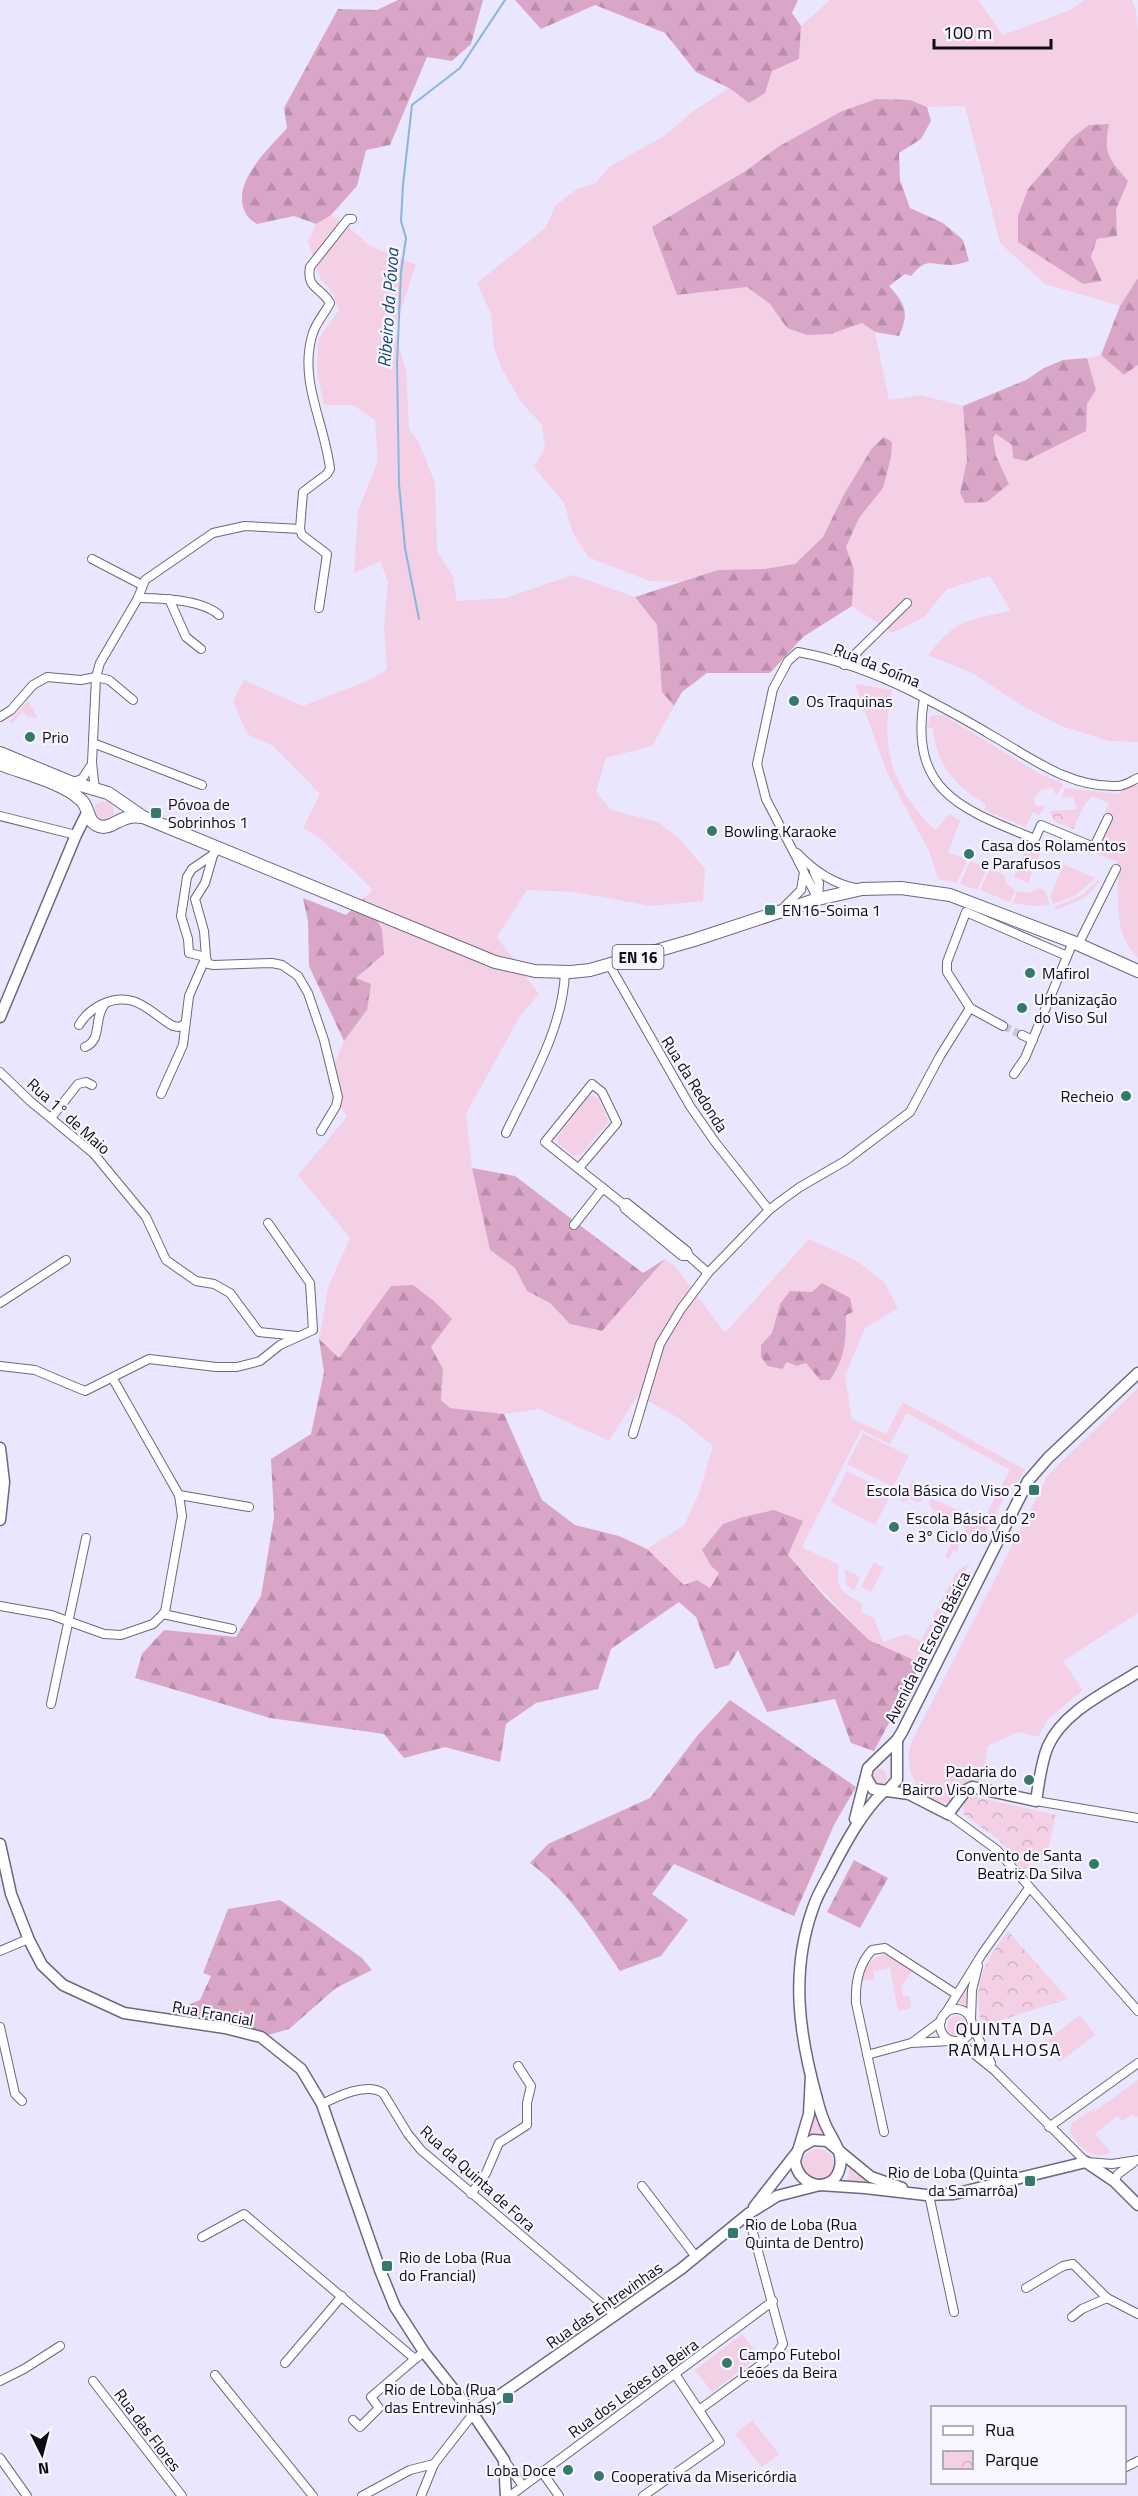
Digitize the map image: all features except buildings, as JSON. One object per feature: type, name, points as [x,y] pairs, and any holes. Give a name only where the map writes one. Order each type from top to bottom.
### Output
[{"type":"main road","name":"EN 16","points":[[0,753],[70,782],[114,796],[143,817],[215,851],[495,962],[535,971],[565,972],[610,966],[818,899],[861,890],[901,888],[950,895],[1076,943],[1138,971]]},
{"type":"main road","points":[[0,764],[66,790],[81,800],[93,823],[97,826],[108,826],[129,816],[143,817]]},
{"type":"main road","points":[[87,811],[92,798],[99,792]]},
{"type":"main road","points":[[117,821],[121,810],[118,800]]},
{"type":"street","points":[[319,608],[327,554],[302,535],[300,529],[303,492],[327,474],[330,469],[312,399],[309,365],[311,337],[316,324],[330,303],[310,282],[309,273],[310,267],[348,219],[352,219]]},
{"type":"street","points":[[99,792],[92,763],[96,677],[100,663],[138,598],[142,585],[150,576],[213,533],[246,526],[300,529]]},
{"type":"street","points":[[92,559],[142,585]]},
{"type":"street","points":[[138,598],[170,599],[213,609],[219,615]]},
{"type":"street","points":[[170,599],[183,632],[201,649]]},
{"type":"street","points":[[844,665],[907,603]]},
{"type":"street","name":"Rua da Soíma","points":[[808,870],[790,845],[766,799],[758,774],[773,689],[788,661],[798,652],[844,665],[909,690],[1058,774],[1114,786],[1121,786],[1136,779]]},
{"type":"street","points":[[0,717],[11,710],[39,680],[46,677],[81,680],[96,677],[109,680],[133,700]]},
{"type":"street","points":[[924,699],[920,727],[923,752],[942,788],[963,807],[1035,839],[1041,825],[1094,847],[1108,818]]},
{"type":"street","points":[[93,742],[202,784]]},
{"type":"street","points":[[70,782],[82,779],[92,763]]},
{"type":"street","points":[[0,1017],[87,811]]},
{"type":"street","points":[[0,816],[76,835]]},
{"type":"street","points":[[76,835],[86,825],[97,826]]},
{"type":"street","points":[[215,851],[205,884],[195,899],[204,932],[208,963],[214,965],[265,962],[282,965],[298,976],[304,984],[324,1040],[338,1097],[336,1106],[321,1131]]},
{"type":"street","points":[[206,957],[189,953],[188,939],[181,916],[187,877],[192,869],[215,851]]},
{"type":"street","points":[[1014,1074],[1025,1058],[1067,956],[1116,869]]},
{"type":"street","points":[[808,870],[834,882],[861,890]]},
{"type":"street","points":[[808,870],[818,899]]},
{"type":"street","points":[[777,913],[798,895],[808,870]]},
{"type":"street","points":[[1003,1026],[970,1008],[948,972],[947,962],[966,912],[1067,956]]},
{"type":"street","points":[[161,1094],[183,1045],[189,996],[206,957]]},
{"type":"street","name":"Rua da Redonda","points":[[610,966],[690,1106],[715,1142],[769,1210]]},
{"type":"street","points":[[506,1132],[558,1016],[564,993],[565,972]]},
{"type":"street","points":[[79,1025],[85,1015],[106,1003],[119,1000],[131,1000],[173,1026],[179,1027],[185,1024]]},
{"type":"street","points":[[85,1047],[92,1045],[95,1040],[101,1009],[106,1003]]},
{"type":"street","points":[[633,1434],[660,1344],[681,1309],[708,1273],[769,1210],[800,1187],[845,1161],[905,1117],[915,1106],[940,1056],[970,1008]]},
{"type":"street","points":[[1022,1035],[1033,1040]]},
{"type":"street","name":"Rua 1° de Maio","points":[[0,1072],[94,1154],[146,1217],[166,1260],[196,1281],[214,1284],[230,1293],[259,1332],[297,1336]]},
{"type":"street","points":[[51,1118],[78,1084],[86,1082],[92,1085]]},
{"type":"street","points":[[579,1168],[617,1123],[602,1092],[592,1084],[545,1142],[623,1204],[625,1209],[682,1256],[689,1256],[708,1273]]},
{"type":"street","points":[[574,1225],[603,1188]]},
{"type":"street","points":[[0,1366],[35,1370],[85,1391],[149,1359],[216,1368],[237,1367],[260,1361],[297,1336],[313,1330],[310,1283],[268,1223]]},
{"type":"street","points":[[0,1303],[66,1260]]},
{"type":"street","name":"Avenida da Escola Básica","points":[[850,1834],[868,1767],[897,1740],[1028,1481],[1048,1458],[1138,1372]]},
{"type":"street","points":[[0,1606],[51,1615],[104,1634],[121,1635],[153,1624],[165,1612],[182,1516],[179,1495],[112,1379]]},
{"type":"street","points":[[0,1448],[4,1482],[0,1520]]},
{"type":"street","points":[[179,1495],[249,1507]]},
{"type":"street","points":[[51,1704],[54,1680],[69,1622],[86,1538]]},
{"type":"street","points":[[163,1614],[232,1629]]},
{"type":"street","points":[[1036,1801],[1048,1747],[1055,1734],[1066,1721],[1138,1672]]},
{"type":"street","name":"Avenida da Escola Básica","points":[[838,2151],[824,2122],[811,2075],[798,1991],[800,1957],[814,1905],[850,1834],[865,1810],[895,1785],[898,1773],[897,1740]]},
{"type":"street","points":[[875,1761],[886,1760],[895,1766],[918,1797]]},
{"type":"street","points":[[866,1777],[870,1786],[918,1797],[948,1814],[997,1850],[1138,2011]]},
{"type":"street","points":[[948,1814],[966,1790],[972,1787],[1036,1801],[1138,1818]]},
{"type":"street","name":"Rua Francial","points":[[0,1844],[4,1878],[28,1939],[45,1969],[63,1985],[124,2013],[225,2028],[261,2037],[301,2069],[322,2104],[395,2307],[420,2355],[473,2414],[504,2460]]},
{"type":"street","points":[[1029,1888],[956,1994],[943,2018],[944,2035],[994,2070],[1086,2162],[1114,2181],[1138,2205]]},
{"type":"street","points":[[0,1951],[28,1939]]},
{"type":"street","points":[[884,2132],[855,1985],[858,1973],[873,1950],[885,1948],[892,1950],[956,1994]]},
{"type":"street","points":[[867,2055],[912,2043],[955,2041],[969,2034],[972,2023],[974,1978],[982,1954]]},
{"type":"street","points":[[912,2043],[957,2009],[966,2012],[994,2070]]},
{"type":"street","points":[[0,2027],[15,2094],[22,2101]]},
{"type":"street","points":[[1049,2127],[1138,2064]]},
{"type":"street","points":[[471,2194],[486,2173],[498,2143],[527,2125],[527,2103],[531,2086],[518,2066]]},
{"type":"street","name":"Avenida da Escola Básica","points":[[797,2153],[809,2114],[811,2075]]},
{"type":"street","name":"Rua da Quinta de Fora","points":[[322,2104],[345,2094],[377,2089],[383,2093],[408,2134],[421,2150],[615,2315]]},
{"type":"street","points":[[927,2195],[871,2177],[833,2145],[820,2139],[806,2142],[797,2153],[796,2169],[800,2176],[812,2184],[927,2195],[954,2194],[1086,2162],[1112,2164],[1137,2160]]},
{"type":"street","points":[[820,2185],[827,2183],[838,2173],[841,2158],[838,2151]]},
{"type":"street","name":"Rua das Entrevinhas","points":[[748,2214],[797,2153]]},
{"type":"street","points":[[1114,2181],[1118,2174],[1137,2160]]},
{"type":"street","name":"Rua das Entrevinhas","points":[[473,2414],[696,2257],[748,2214],[777,2196],[820,2185]]},
{"type":"street","points":[[642,2186],[696,2257]]},
{"type":"street","points":[[927,2195],[954,2312]]},
{"type":"street","points":[[202,2237],[244,2214],[342,2296],[420,2355],[371,2397],[379,2408],[360,2427],[353,2420]]},
{"type":"street","points":[[699,2410],[777,2353],[783,2344],[748,2214]]},
{"type":"street","points":[[1026,2288],[1063,2266],[1073,2264],[1107,2298],[1138,2314]]},
{"type":"street","points":[[285,2363],[342,2296]]},
{"type":"street","points":[[1071,2317],[1082,2309],[1107,2298]]},
{"type":"street","name":"Rua dos Leões da Beira","points":[[508,2496],[773,2301]]},
{"type":"street","points":[[0,2381],[60,2346]]},
{"type":"street","points":[[643,2496],[720,2442],[675,2374]]},
{"type":"street","points":[[215,2375],[313,2496]]},
{"type":"street","name":"Rua das Flores","points":[[93,2381],[182,2496]]},
{"type":"street","points":[[421,2496],[434,2464],[473,2414]]},
{"type":"street","points":[[0,2458],[27,2496]]},
{"type":"street","points":[[504,2460],[523,2486]]},
{"type":"street","points":[[504,2460],[508,2496]]},
{"type":"street","points":[[362,2496],[410,2470],[434,2464]]},
{"type":"street","points":[[542,2472],[559,2496]]},
{"type":"green space","points":[[398,0],[483,0],[471,44],[452,61],[427,57],[390,145],[366,150],[357,186],[331,215],[316,224],[294,216],[257,224],[247,215],[242,202],[247,179],[253,167],[287,128],[284,108],[338,9],[377,10]]},
{"type":"green space","points":[[515,0],[798,0],[792,13],[801,26],[799,59],[772,71],[765,93],[749,103],[729,88],[696,72],[665,33],[595,5],[541,29]]},
{"type":"green space","points":[[830,0],[978,0],[1003,35],[1070,10],[1084,0],[1132,0],[1136,11],[1138,35],[1138,278],[1120,306],[1045,284],[1000,243],[965,106],[927,107],[910,100],[840,112],[778,147],[747,170],[653,227],[677,295],[747,287],[770,304],[787,328],[807,335],[831,334],[862,323],[875,332],[889,400],[920,395],[963,406],[967,460],[961,493],[1008,484],[996,456],[993,438],[997,434],[1013,445],[1087,404],[1096,390],[1087,358],[1101,355],[1124,375],[1138,365],[1138,742],[1109,741],[1061,726],[1021,705],[974,674],[928,655],[947,634],[964,623],[1011,611],[990,576],[947,589],[924,617],[892,633],[852,606],[854,570],[846,547],[859,518],[883,488],[843,496],[823,537],[795,564],[764,569],[718,570],[685,582],[649,581],[588,557],[573,533],[564,503],[534,467],[545,448],[542,425],[521,402],[502,369],[494,348],[491,314],[477,283],[546,227],[555,206],[577,189],[596,183],[609,167],[664,136],[695,110],[729,88],[737,96],[772,71],[799,59],[801,26]],"holes":[[[1104,146],[1113,163],[1128,181],[1115,210],[1117,236],[1097,239],[1083,284],[1019,242],[1028,189],[1049,166]]]},
{"type":"green space","points":[[876,99],[910,100],[927,107],[931,121],[921,139],[899,153],[900,180],[910,208],[943,223],[963,240],[969,261],[952,265],[924,264],[911,276],[905,274],[889,286],[902,303],[905,314],[899,336],[875,332],[862,323],[831,334],[807,335],[787,328],[770,304],[747,287],[677,295],[652,227],[747,170],[778,147],[840,112]]},
{"type":"green space","points":[[1109,124],[1107,150],[1109,156],[1128,181],[1116,210],[1117,236],[1097,239],[1091,257],[1102,281],[1083,284],[1018,242],[1018,216],[1028,189],[1072,138],[1089,125]]},
{"type":"green space","points":[[331,215],[370,246],[416,265],[394,330],[406,370],[409,428],[420,445],[435,483],[437,551],[453,577],[457,601],[505,598],[573,575],[635,597],[657,625],[662,692],[674,706],[652,746],[606,758],[596,792],[611,810],[658,822],[679,838],[705,869],[703,901],[651,906],[574,892],[527,890],[497,937],[539,994],[520,1016],[466,1114],[472,1168],[490,1250],[515,1268],[527,1291],[550,1303],[570,1324],[602,1331],[665,1259],[675,1266],[725,1333],[809,1239],[857,1261],[884,1282],[898,1308],[865,1328],[845,1376],[852,1419],[886,1434],[903,1402],[1025,1470],[1015,1486],[1011,1484],[980,1543],[969,1537],[962,1524],[966,1515],[981,1524],[1010,1470],[907,1413],[890,1444],[861,1430],[802,1547],[839,1565],[838,1580],[842,1590],[863,1604],[861,1612],[874,1618],[883,1642],[905,1634],[921,1641],[955,1574],[970,1562],[921,1663],[869,1640],[787,1554],[712,1567],[719,1573],[711,1589],[697,1580],[684,1585],[647,1549],[684,1525],[699,1493],[713,1446],[680,1419],[638,1395],[609,1441],[539,1409],[504,1414],[450,1408],[440,1400],[443,1369],[431,1347],[360,1327],[339,1359],[319,1339],[328,1288],[350,1238],[298,1175],[347,1117],[327,1081],[344,1041],[367,1010],[356,978],[368,966],[382,929],[364,898],[373,890],[320,838],[303,828],[320,794],[273,746],[247,734],[233,701],[244,680],[303,706],[369,680],[387,670],[384,626],[388,582],[380,561],[354,573],[358,511],[378,460],[375,420],[353,405],[324,405],[317,372],[318,340],[339,310],[333,294],[320,278],[308,241],[316,224]]},
{"type":"green space","points":[[1138,278],[1138,365],[1124,375],[1101,355],[1120,306]]},
{"type":"green space","points":[[1087,358],[1096,390],[1087,404],[1086,431],[1026,461],[1013,458],[1012,445],[996,434],[993,438],[996,456],[1009,484],[987,502],[965,503],[960,493],[967,460],[963,406],[1026,380],[1044,368],[1063,360]]},
{"type":"green space","points":[[884,437],[892,442],[891,457],[883,488],[859,518],[846,547],[854,570],[852,606],[803,637],[770,673],[707,673],[682,692],[674,706],[662,692],[657,625],[635,597],[718,570],[764,569],[795,564],[823,537],[843,496],[872,448]]},
{"type":"green space","points":[[855,684],[892,690],[887,731],[893,767],[909,799],[921,815],[935,830],[950,814],[960,821],[948,852],[967,860],[957,883],[938,879],[929,851],[888,775]]},
{"type":"green space","points":[[28,701],[38,718],[28,717],[22,712],[12,724],[9,722]]},
{"type":"green space","points":[[943,715],[1040,774],[1062,783],[1063,786],[1056,795],[1052,788],[1042,789],[1033,798],[1036,806],[1046,806],[1039,815],[1033,812],[1026,827],[984,810],[986,804],[956,782],[943,763],[938,753],[933,728],[927,728],[930,717]]},
{"type":"green space","points":[[1138,783],[1138,958],[1129,948],[1120,925],[1117,861],[1096,854],[1113,816],[1105,812],[1109,803],[1091,796],[1076,823],[1069,810],[1077,809],[1073,797],[1062,798],[1065,788],[1120,794],[1121,790]]},
{"type":"green space","points":[[104,801],[111,804],[114,811],[111,818],[104,821],[97,818],[94,811],[97,804]]},
{"type":"green space","points":[[1069,810],[1076,823],[1074,829],[1055,822],[1049,811]]},
{"type":"green space","points":[[1026,848],[1040,854],[1035,867],[1021,861]]},
{"type":"green space","points":[[970,861],[987,868],[977,890],[960,884]]},
{"type":"green space","points":[[1019,864],[1033,870],[1028,883],[1014,877]]},
{"type":"green space","points":[[1065,865],[1095,878],[1075,896],[1053,904],[1050,896]]},
{"type":"green space","points":[[990,869],[1004,875],[1006,883],[1015,891],[1010,902],[980,890]]},
{"type":"green space","points":[[1098,880],[1100,882],[1084,898],[1056,910],[1054,907],[1082,895]]},
{"type":"green space","points":[[1038,888],[1045,891],[1050,905],[1035,906],[1013,903],[1017,891],[1031,893]]},
{"type":"green space","points":[[303,898],[346,915],[364,898],[382,929],[384,954],[356,978],[371,984],[367,1010],[344,1041],[309,966],[308,921]]},
{"type":"green space","points":[[593,1095],[599,1099],[609,1122],[581,1154],[574,1156],[558,1143],[557,1137],[589,1096]]},
{"type":"green space","points":[[472,1168],[515,1176],[643,1273],[665,1259],[602,1331],[570,1324],[550,1303],[527,1291],[515,1268],[490,1250]]},
{"type":"green space","points":[[822,1283],[850,1298],[853,1312],[846,1315],[844,1349],[830,1380],[820,1380],[806,1363],[797,1366],[787,1362],[782,1369],[768,1366],[761,1357],[761,1345],[772,1333],[780,1304],[790,1291],[812,1292]]},
{"type":"green space","points":[[413,1285],[452,1319],[431,1347],[443,1369],[441,1400],[450,1408],[504,1414],[542,1500],[575,1525],[619,1536],[647,1549],[684,1585],[697,1580],[710,1588],[719,1573],[712,1567],[702,1550],[723,1524],[774,1510],[803,1521],[788,1555],[825,1597],[869,1640],[921,1663],[874,1751],[851,1743],[835,1699],[767,1712],[738,1650],[729,1665],[715,1669],[696,1617],[679,1602],[611,1649],[598,1689],[536,1703],[506,1724],[500,1762],[445,1747],[404,1758],[384,1734],[270,1718],[135,1678],[142,1654],[164,1630],[236,1637],[261,1596],[274,1517],[271,1459],[311,1434],[324,1372],[319,1339],[339,1358],[391,1286]]},
{"type":"green space","points":[[1138,1388],[1138,1613],[1063,1661],[1083,1690],[1049,1718],[1038,1737],[1018,1732],[988,1746],[982,1781],[965,1783],[949,1802],[935,1800],[921,1789],[912,1777],[909,1755],[913,1739],[1048,1475]]},
{"type":"green space","points":[[863,1433],[909,1456],[893,1487],[847,1464]]},
{"type":"green space","points":[[847,1471],[891,1494],[875,1525],[831,1502]]},
{"type":"green space","points":[[913,1480],[922,1490],[922,1501],[917,1502],[910,1498],[903,1502],[899,1494],[907,1491]]},
{"type":"green space","points":[[931,1498],[962,1512],[958,1522],[933,1510],[929,1505]]},
{"type":"green space","points":[[958,1530],[959,1547],[957,1552],[953,1550],[949,1559],[945,1557]]},
{"type":"green space","points":[[874,1562],[884,1568],[871,1592],[861,1587]]},
{"type":"green space","points":[[845,1569],[860,1577],[854,1591],[846,1585]]},
{"type":"green space","points":[[730,1700],[856,1787],[835,1823],[794,1916],[674,1864],[652,1894],[688,1920],[661,1956],[620,1971],[569,1900],[530,1863],[548,1844],[650,1798],[697,1736]]},
{"type":"green space","points":[[879,1769],[885,1771],[887,1777],[885,1783],[879,1785],[873,1783],[871,1777],[873,1771]]},
{"type":"green space","points":[[971,1796],[1056,1815],[1048,1849],[1023,1871],[998,1839],[963,1814],[964,1802]]},
{"type":"green space","points":[[854,1860],[888,1878],[860,1928],[827,1912]]},
{"type":"green space","points":[[280,1900],[362,1958],[372,1970],[336,1988],[289,2029],[261,2037],[189,2024],[186,2006],[200,2000],[211,1976],[203,1973],[228,1909]]},
{"type":"green space","points":[[1008,1931],[1068,1999],[982,2026],[978,1998],[982,1975],[992,1954]]},
{"type":"green space","points":[[887,1955],[913,1970],[901,1984],[903,1997],[909,1995],[911,2008],[898,2011],[890,1968],[873,1971],[874,1979],[861,1981],[873,1960]]},
{"type":"green space","points":[[973,1972],[969,2007],[961,2003],[953,2004]]},
{"type":"green space","points":[[1080,2015],[1095,2035],[1059,2062],[1044,2043]]},
{"type":"green space","points":[[953,2016],[961,2016],[967,2022],[967,2030],[961,2036],[953,2036],[947,2030],[947,2022]]},
{"type":"green space","points":[[1138,2080],[1138,2116],[1136,2118],[1132,2114],[1122,2121],[1117,2116],[1095,2134],[1111,2152],[1099,2155],[1082,2148],[1070,2132],[1072,2123],[1093,2109],[1095,2111]]},
{"type":"green space","points":[[814,2106],[824,2136],[808,2137]]},
{"type":"green space","points":[[818,2149],[829,2154],[834,2165],[829,2176],[818,2181],[807,2176],[802,2165],[807,2154]]},
{"type":"green space","points":[[849,2167],[864,2179],[862,2184],[848,2181]]},
{"type":"green space","name":"Campo Futebol Leões da Beira","points":[[742,2334],[759,2356],[712,2392],[695,2370]]},
{"type":"green space","points":[[752,2420],[779,2454],[762,2467],[735,2434]]},
{"type":"waterway","name":"Ribeiro da Póvoa","points":[[419,619],[405,548],[399,484],[397,364],[401,272],[406,238],[401,221],[403,185],[412,105],[460,68],[505,0]]},
{"type":"tunnel","points":[[1003,1026],[1022,1035]]},
{"type":"place","name":"Os Traquinas","points":[[794,701]]},
{"type":"place","name":"Prio","points":[[30,737]]},
{"type":"place","name":"Póvoa de Sobrinhos 1","points":[[156,813]]},
{"type":"place","name":"Bowling Karaoke","points":[[712,831]]},
{"type":"place","name":"Casa dos Rolamentos e Parafusos","points":[[969,854]]},
{"type":"place","name":"EN16-Soima 1","points":[[770,910]]},
{"type":"place","name":"Mafirol","points":[[1030,973]]},
{"type":"place","name":"Urbanização do Viso Sul","points":[[1022,1008]]},
{"type":"place","name":"Recheio","points":[[1126,1096]]},
{"type":"place","name":"Escola Básica do Viso 2","points":[[1034,1490]]},
{"type":"place","name":"Escola Básica do 2º e 3º Ciclo do Viso","points":[[894,1527]]},
{"type":"place","name":"Padaria do Bairro Viso Norte","points":[[1029,1780]]},
{"type":"place","name":"Convento de Santa Beatriz Da Silva","points":[[1094,1864]]},
{"type":"place","name":"Rio de Loba (Quinta da Samarrôa)","points":[[1030,2181]]},
{"type":"place","name":"Rio de Loba (Rua Quinta de Dentro)","points":[[733,2233]]},
{"type":"place","name":"Rio de Loba (Rua do Francial)","points":[[387,2266]]},
{"type":"place","name":"Campo Futebol Leões da Beira","points":[[727,2363]]},
{"type":"place","name":"Rio de Loba (Rua das Entrevinhas)","points":[[508,2398]]},
{"type":"place","name":"Loba Doce","points":[[568,2470]]},
{"type":"place","name":"Cooperativa da Misericórdia","points":[[599,2476]]},
{"type":"district","name":"QUINTA DA RAMALHOSA","points":[[1005,2038]]}]
